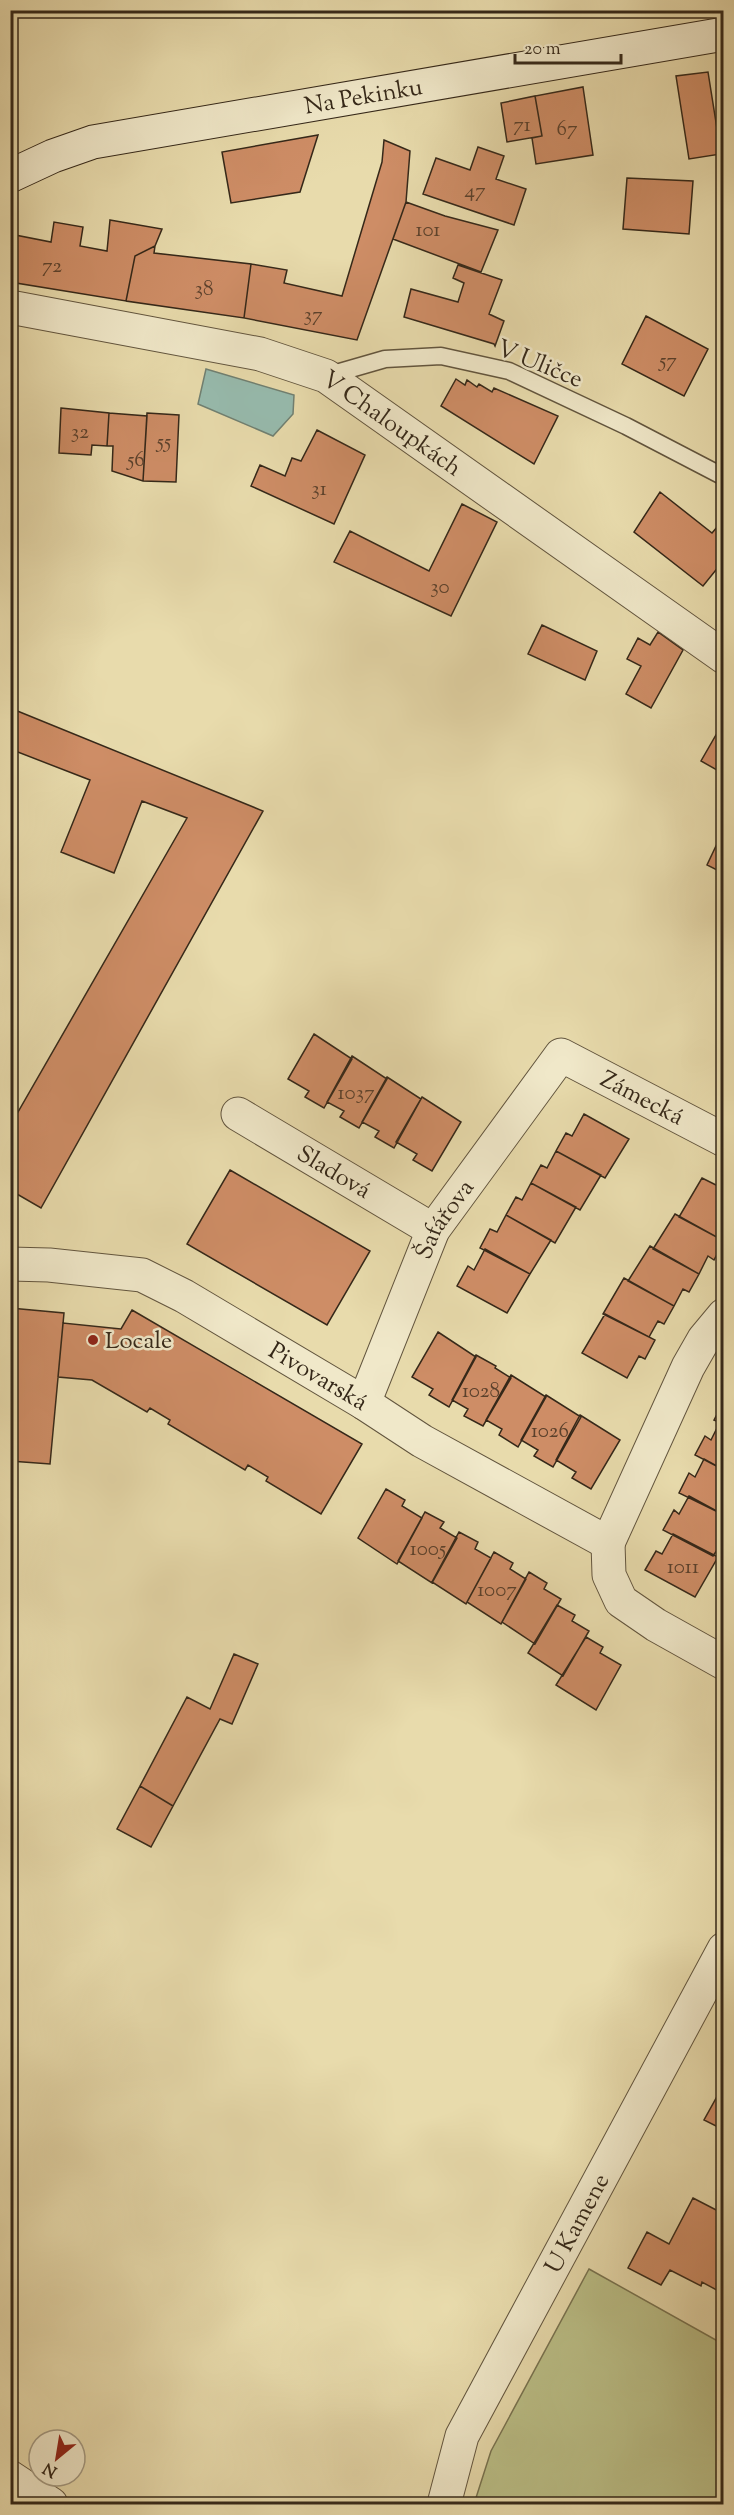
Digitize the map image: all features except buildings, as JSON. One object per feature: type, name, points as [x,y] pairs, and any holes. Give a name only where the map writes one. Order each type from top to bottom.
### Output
[{"type":"street","name":"Na Pekinku","points":[[10,177],[53,156],[93,142],[723,34]]},
{"type":"street","name":"V Chaloupkách","points":[[10,307],[260,354],[326,376],[723,657]]},
{"type":"street","name":"Zámecká","points":[[561,1055],[723,1140]]},
{"type":"street","name":"Šafářova","points":[[364,1403],[433,1230],[561,1055]]},
{"type":"street","name":"Sladová","points":[[238,1114],[433,1230]]},
{"type":"street","name":"Pivovarská","points":[[10,1264],[49,1265],[142,1275],[184,1296],[364,1403],[422,1441],[608,1543]]},
{"type":"street","points":[[723,1315],[688,1367],[608,1543],[609,1575],[621,1601],[656,1625],[723,1663]]},
{"type":"street","name":"U Kamene","points":[[444,2505],[462,2436],[723,1949]]},
{"type":"street","points":[[10,2476],[51,2505]]},
{"type":"lane","name":"V Uličce","points":[[326,376],[385,359],[441,356],[509,371],[626,426],[723,477]]},
{"type":"green space","points":[[589,2269],[723,2344],[723,2504],[474,2504],[491,2451]]},
{"type":"water","points":[[206,369],[294,395],[293,414],[273,436],[198,404]]},
{"type":"place","name":"Locale","points":[[93,1340]]}]
